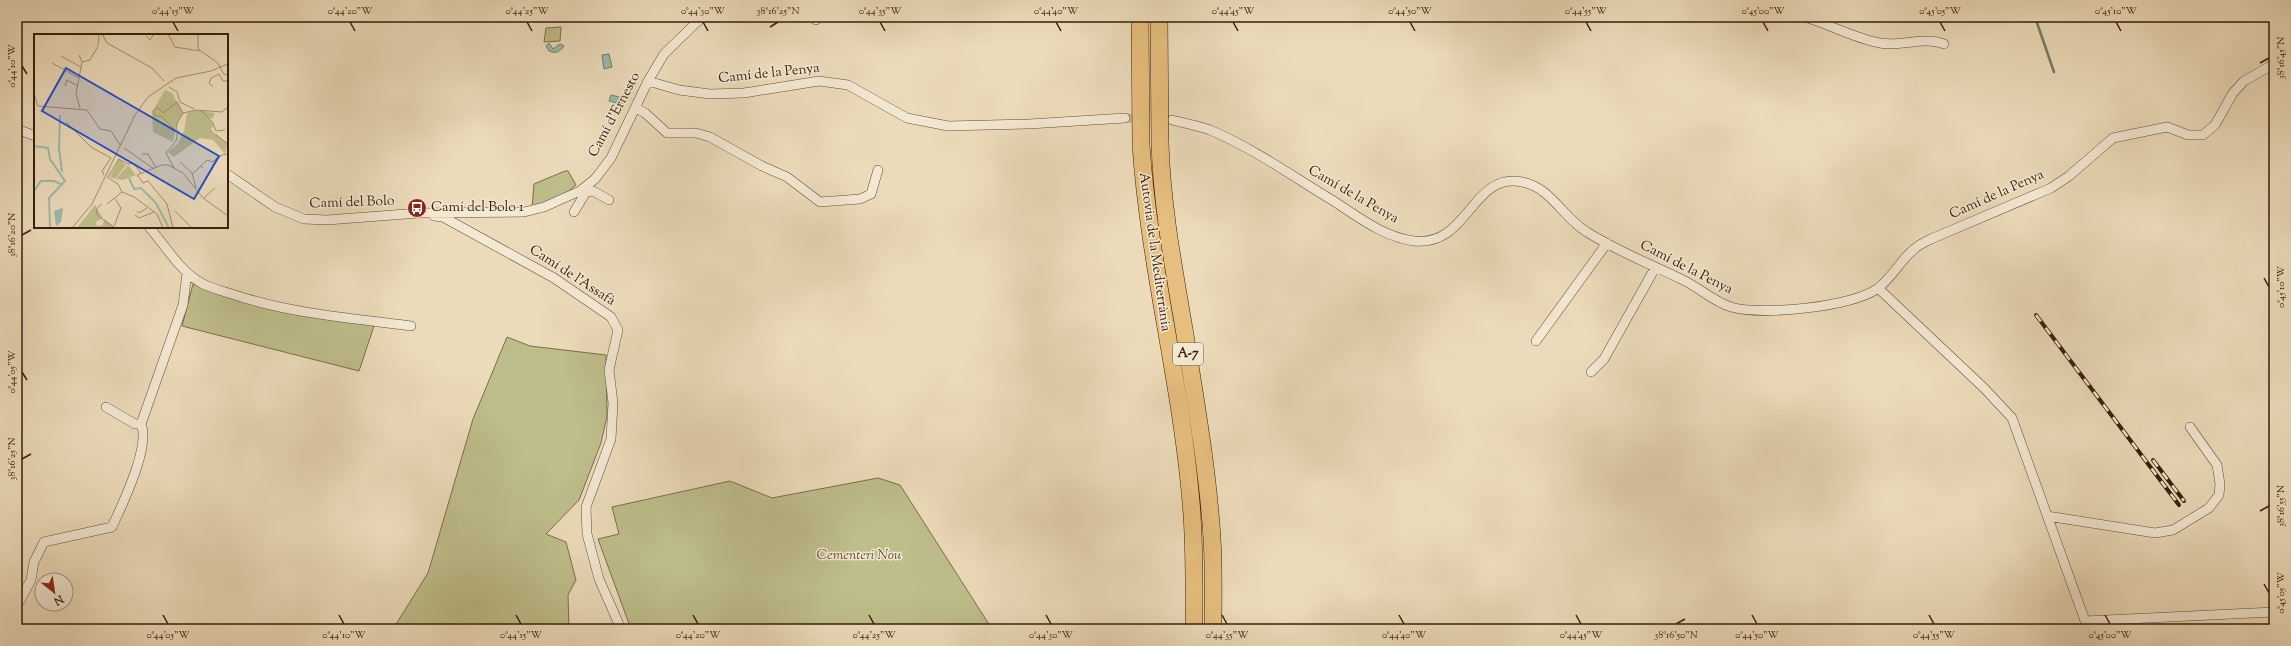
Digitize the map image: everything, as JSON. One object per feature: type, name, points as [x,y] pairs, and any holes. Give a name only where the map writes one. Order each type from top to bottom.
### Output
[{"type":"highway","name":"Autovia de la Mediterrània","points":[[1140,17],[1141,146],[1144,193],[1191,502],[1194,564],[1194,629]]},
{"type":"highway","name":"Autovia de la Mediterrània","points":[[1159,17],[1161,170],[1169,239],[1203,452],[1213,564],[1213,629]]},
{"type":"street","name":"Camí d'Ernesto","points":[[419,213],[524,212],[562,200],[580,191],[592,181],[611,158],[648,81],[664,54],[702,17]]},
{"type":"street","points":[[1804,17],[1849,34],[1881,43],[1933,40],[1944,44]]},
{"type":"street","name":"Camí de la Penya","points":[[1172,120],[1209,130],[1246,148],[1384,232],[1390,234],[1415,241],[1442,236],[1457,226],[1472,206],[1489,189],[1504,181],[1522,182],[1538,187],[1585,231],[1655,268],[1683,280],[1717,302],[1734,308],[1787,310],[1825,305],[1854,299],[1878,288],[1914,249],[1932,239],[2051,188],[2069,176],[2113,138],[2167,127],[2188,135],[2203,135],[2215,125],[2233,93],[2244,81],[2274,64]]},
{"type":"street","name":"Camí de la Penya","points":[[648,81],[679,90],[710,94],[744,93],[819,81],[848,85],[907,118],[948,126],[1029,124],[1125,118]]},
{"type":"street","points":[[636,108],[668,133],[696,133],[710,137],[762,166],[787,176],[820,202],[860,199],[871,194],[878,170]]},
{"type":"street","points":[[17,129],[34,136]]},
{"type":"street","name":"Camí del Bolo","points":[[228,175],[275,207],[304,219],[327,220],[419,213]]},
{"type":"street","points":[[574,212],[592,181]]},
{"type":"street","points":[[586,192],[593,191],[609,200]]},
{"type":"street","name":"Camí de l'Assafà","points":[[419,213],[443,218],[554,278],[611,317],[618,330],[609,370],[613,403],[611,439],[586,507],[587,534],[599,579],[622,629]]},
{"type":"street","points":[[150,228],[187,273],[199,282],[225,292],[272,306],[316,314],[411,326]]},
{"type":"street","points":[[1536,341],[1607,243]]},
{"type":"street","points":[[1591,372],[1604,359],[1655,268]]},
{"type":"street","points":[[17,606],[31,580],[34,562],[44,542],[112,526],[138,465],[144,431],[140,424],[183,305],[187,273]]},
{"type":"street","points":[[1878,288],[1984,388],[2012,418],[2087,625],[2274,612]]},
{"type":"street","points":[[106,407],[135,424],[140,424]]},
{"type":"street","points":[[2047,516],[2155,532],[2173,530],[2209,508],[2219,495],[2220,484],[2217,465],[2190,427]]},
{"type":"green space","points":[[561,27],[560,41],[544,42],[546,28]]},
{"type":"green space","points":[[568,171],[576,185],[563,196],[532,208],[534,184]]},
{"type":"green space","points":[[193,284],[243,301],[374,326],[359,371],[182,326]]},
{"type":"green space","points":[[507,337],[530,346],[606,355],[607,416],[601,443],[579,500],[546,534],[566,542],[576,580],[568,595],[569,629],[393,629],[428,573],[473,419]]},
{"type":"green space","name":"Cementeri Nou","points":[[878,478],[900,485],[992,629],[631,629],[598,539],[619,534],[612,507],[730,481],[772,498]]},
{"type":"shaded area","points":[[549,43],[553,49],[560,44],[564,46],[561,50],[553,52],[549,51],[546,46]]},
{"type":"shaded area","points":[[609,54],[612,67],[604,69],[602,55]]},
{"type":"shaded area","points":[[611,95],[623,98],[624,102],[621,104],[609,101]]},
{"type":"waterway","points":[[2035,17],[2054,72]]},
{"type":"tunnel","points":[[1125,118],[1162,120]]},
{"type":"railway","points":[[2036,315],[2179,505]]},
{"type":"railway","points":[[2153,460],[2184,501]]},
{"type":"place","name":"Camí del Bolo 1","points":[[417,208]]}]
